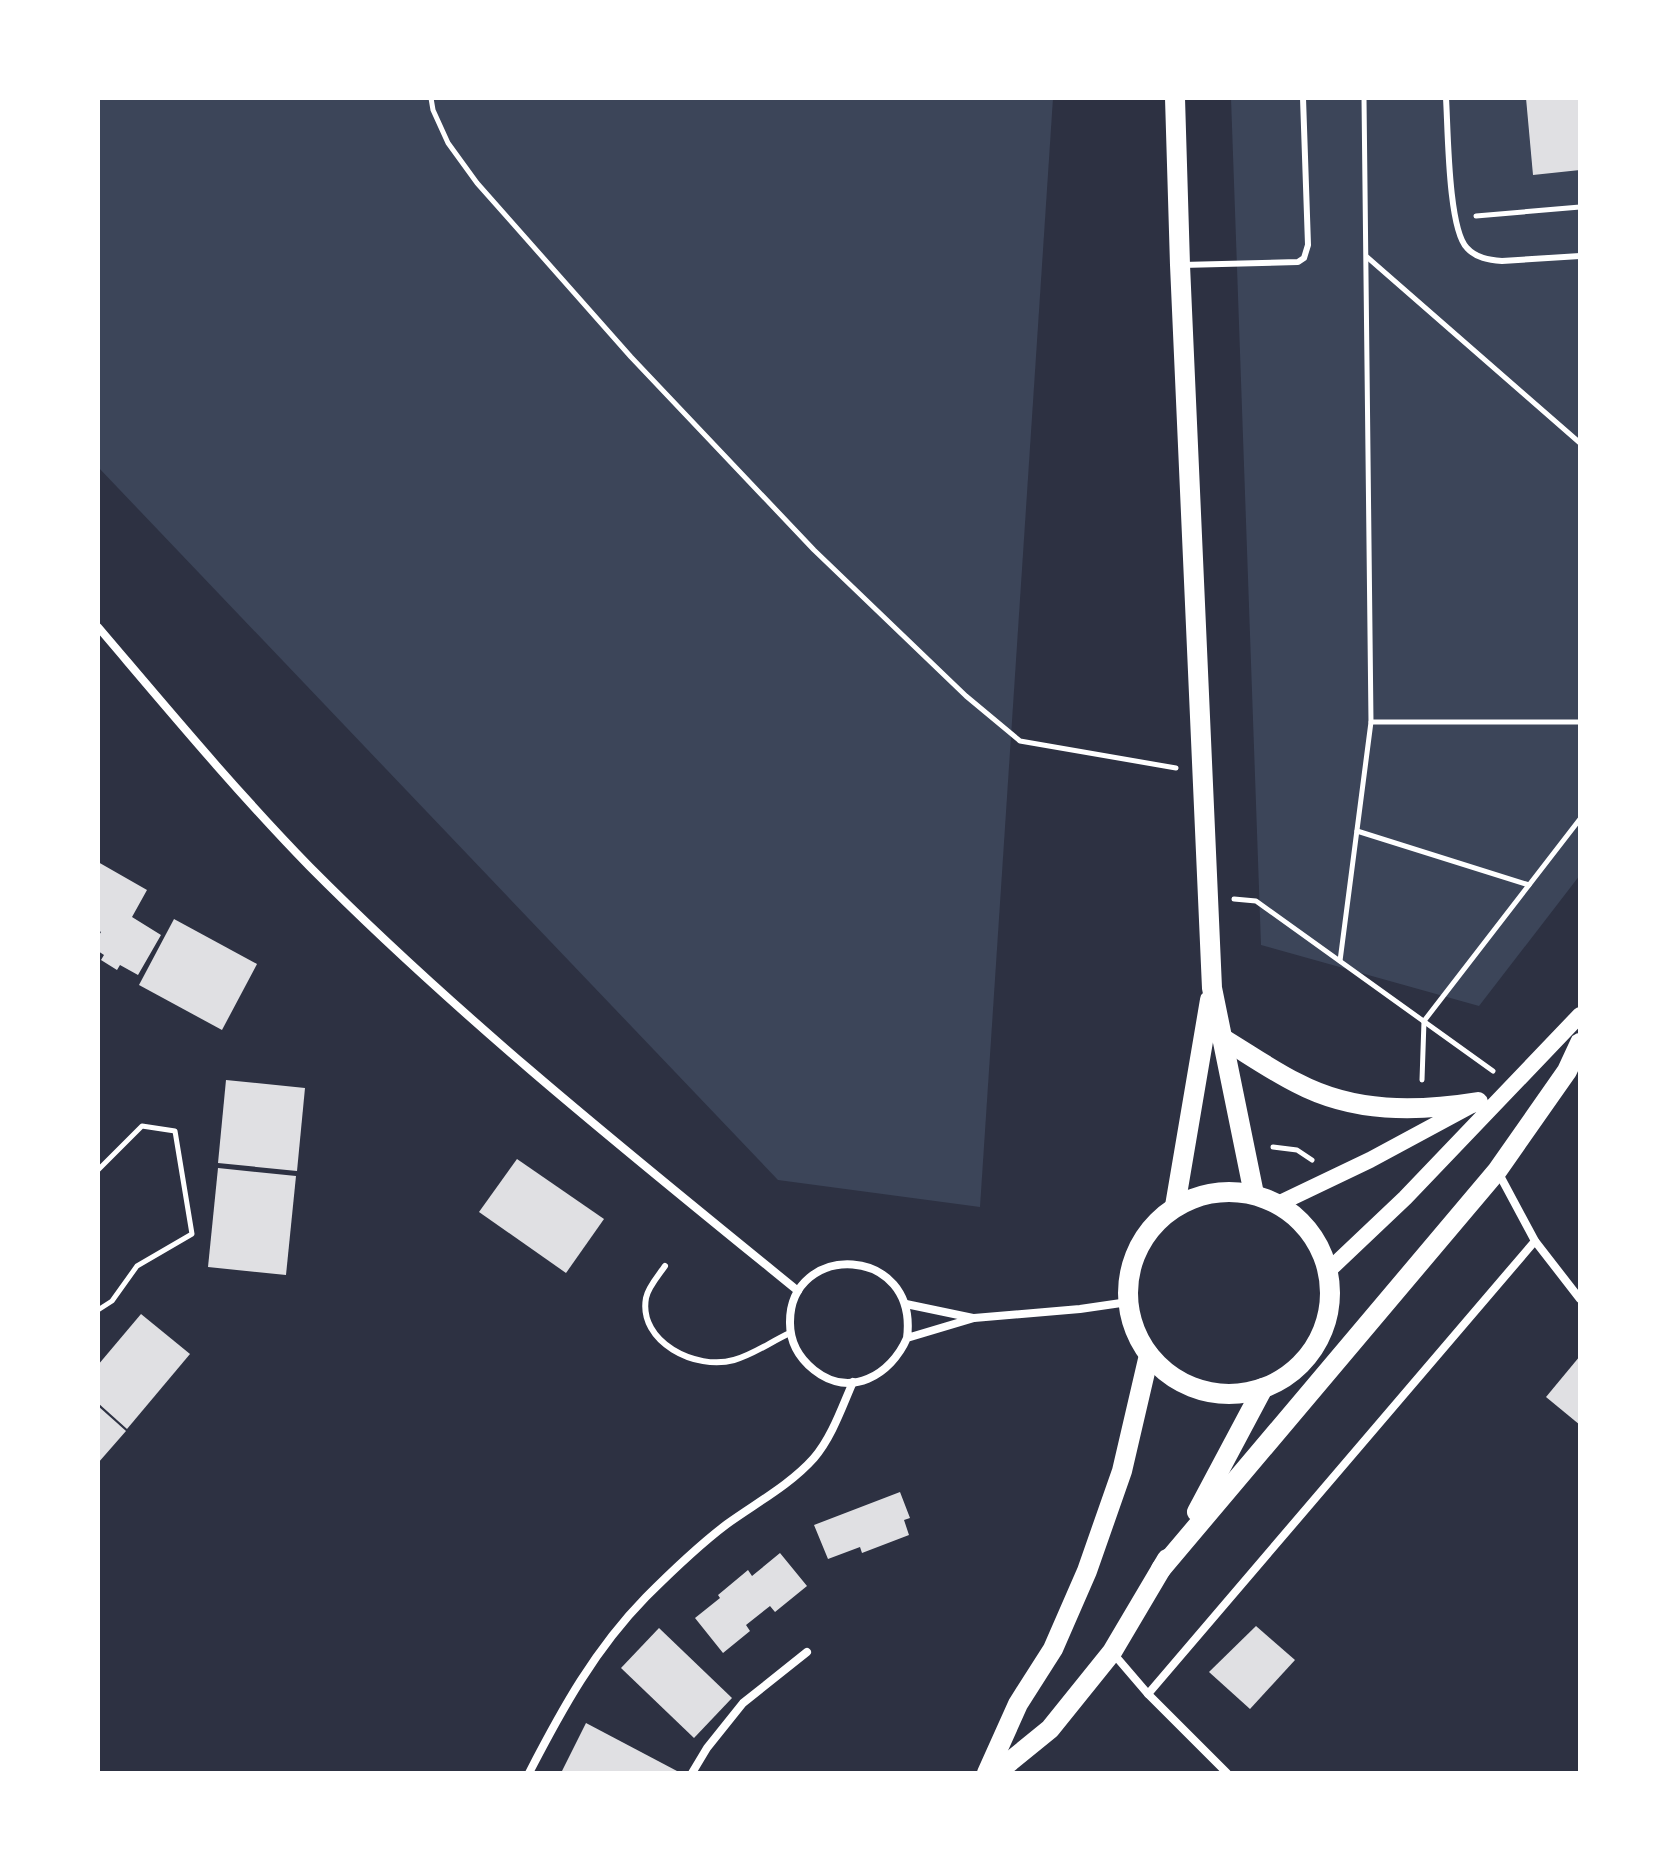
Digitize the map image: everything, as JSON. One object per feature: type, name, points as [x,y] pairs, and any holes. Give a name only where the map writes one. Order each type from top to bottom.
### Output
[{"type":"main road","points":[[1175,98],[1212,988],[1254,1194]]},
{"type":"main road","points":[[1175,1206],[1212,988]]},
{"type":"main road","points":[[1329,1270],[1405,1198],[1514,1080],[1580,1015]]},
{"type":"main road","points":[[1222,1038],[1298,1084],[1345,1103],[1400,1110],[1478,1102]]},
{"type":"main road","points":[[1161,1569],[1497,1171],[1567,1071],[1580,1043]]},
{"type":"main road","points":[[1278,1204],[1478,1102],[1514,1080]]},
{"type":"main road","points":[[1227,1191],[1254,1194],[1278,1204],[1301,1221],[1318,1244],[1329,1270],[1331,1298],[1325,1325],[1312,1352],[1290,1374],[1263,1388],[1232,1394],[1201,1390],[1171,1376],[1149,1355],[1134,1330],[1128,1302],[1129,1274],[1138,1247],[1154,1224],[1175,1206],[1200,1196],[1227,1191]]},
{"type":"main road","points":[[987,1773],[1018,1704],[1053,1649],[1087,1571],[1122,1471],[1149,1355]]},
{"type":"main road","points":[[996,1773],[1050,1729],[1112,1652],[1199,1508],[1263,1388]]},
{"type":"street","points":[[98,627],[210,759],[311,867],[468,1015],[640,1162],[798,1291]]},
{"type":"street","points":[[1497,1171],[1535,1241],[1580,1299]]},
{"type":"street","points":[[1148,1694],[1535,1241]]},
{"type":"street","points":[[847,1263],[866,1265],[883,1273],[897,1286],[906,1304],[909,1321],[907,1338],[900,1355],[887,1369],[871,1378],[853,1382],[827,1377],[805,1363],[790,1333],[792,1303],[798,1291],[812,1276],[828,1267],[847,1263]]},
{"type":"street","points":[[907,1338],[974,1318],[1128,1302]]},
{"type":"street","points":[[906,1304],[974,1318]]},
{"type":"street","points":[[529,1773],[565,1703],[602,1646],[646,1597],[723,1527],[776,1490],[814,1457],[836,1420],[853,1382]]},
{"type":"street","points":[[696,1771],[707,1748],[743,1703],[807,1652]]},
{"type":"street","points":[[1112,1652],[1148,1694],[1227,1773]]},
{"type":"lane","points":[[1180,265],[1298,262],[1304,258],[1308,245],[1303,98]]},
{"type":"lane","points":[[1446,98],[1455,218],[1461,240],[1468,249],[1490,260],[1580,256]]},
{"type":"lane","points":[[665,1266],[646,1295],[645,1314],[656,1337],[678,1353],[704,1360],[732,1361],[790,1333]]},
{"type":"path","points":[[431,98],[448,143],[477,183],[621,345],[814,550],[966,696],[1020,741],[1205,773]]},
{"type":"path","points":[[1340,961],[1371,722],[1364,98]]},
{"type":"path","points":[[1455,218],[1580,207]]},
{"type":"path","points":[[1366,257],[1580,443]]},
{"type":"path","points":[[1371,722],[1580,722]]},
{"type":"path","points":[[1421,1109],[1424,1021],[1580,819]]},
{"type":"path","points":[[1357,831],[1529,885]]},
{"type":"path","points":[[1209,897],[1256,901],[1424,1021],[1514,1080]]},
{"type":"path","points":[[98,1170],[142,1126],[175,1131],[192,1234],[137,1266],[112,1301],[98,1310]]},
{"type":"path","points":[[1244,1143],[1297,1150],[1336,1176]]},
{"type":"shaded area","points":[[98,98],[1053,98],[980,1207],[778,1180],[98,467]]},
{"type":"shaded area","points":[[1231,98],[1580,98],[1580,875],[1479,1006],[1261,945]]},
{"type":"building","points":[[1526,98],[1580,98],[1580,170],[1533,175]]},
{"type":"building","points":[[98,862],[147,890],[132,917],[161,935],[138,975],[120,965],[117,970],[101,960],[104,955],[98,951],[101,932],[98,930]]},
{"type":"building","points":[[174,919],[257,964],[222,1030],[139,985]]},
{"type":"building","points":[[226,1080],[305,1088],[297,1171],[218,1163]]},
{"type":"building","points":[[517,1159],[604,1219],[566,1273],[479,1212]]},
{"type":"building","points":[[218,1168],[296,1176],[286,1275],[208,1267]]},
{"type":"building","points":[[141,1314],[190,1354],[127,1429],[98,1403],[98,1365]]},
{"type":"building","points":[[1580,1356],[1580,1425],[1546,1397]]},
{"type":"building","points":[[98,1406],[126,1431],[98,1463]]},
{"type":"building","points":[[900,1492],[910,1518],[904,1520],[909,1535],[862,1553],[860,1547],[828,1559],[814,1525]]},
{"type":"building","points":[[780,1553],[807,1586],[775,1612],[770,1606],[746,1625],[750,1631],[723,1653],[695,1618],[748,1570],[752,1576]]},
{"type":"building","points":[[1256,1626],[1295,1660],[1250,1709],[1209,1672]]},
{"type":"building","points":[[659,1628],[732,1698],[694,1738],[621,1668]]},
{"type":"building","points":[[586,1723],[677,1771],[676,1773],[561,1773]]}]
